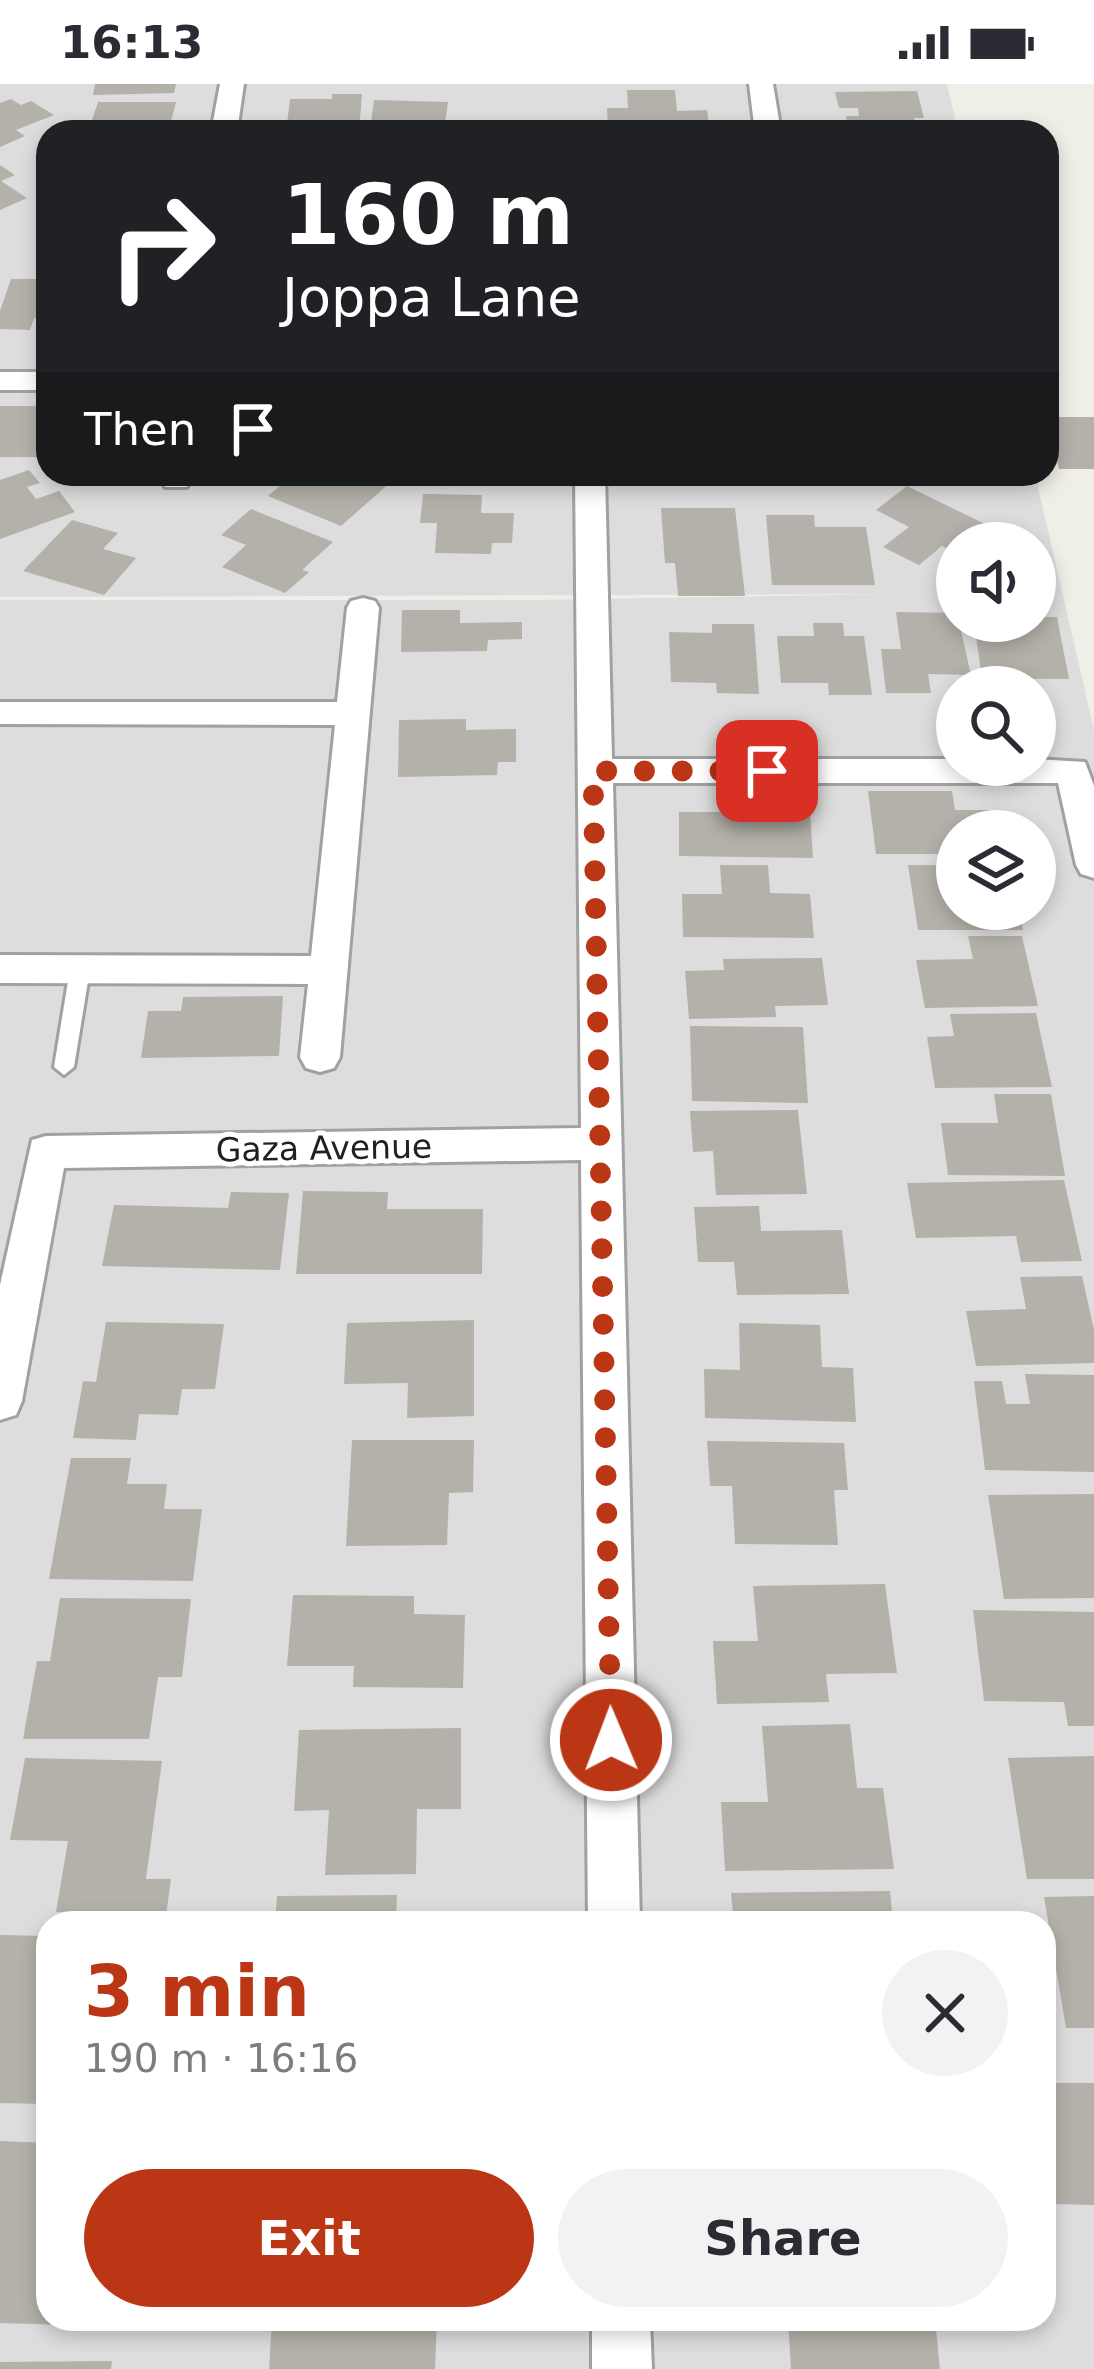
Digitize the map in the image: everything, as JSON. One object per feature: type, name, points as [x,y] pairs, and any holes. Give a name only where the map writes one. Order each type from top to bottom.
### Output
[{"type":"street","points":[[226,120],[232,84]]},
{"type":"street","points":[[761,84],[766,120]]},
{"type":"street","points":[[0,381],[36,381]]},
{"type":"street","points":[[590,486],[614,1911]]},
{"type":"street","points":[[320,1057],[363,608]]},
{"type":"street","points":[[0,713],[351,713]]},
{"type":"street","points":[[593,771],[1073,770],[1094,865]]},
{"type":"street","points":[[0,969],[327,970]]},
{"type":"street","name":"Gaza Avenue","points":[[0,1401],[46,1152],[601,1144]]},
{"type":"street","points":[[621,2331],[622,2369]]},
{"type":"lane","points":[[64,1067],[80,969]]},
{"type":"shaded area","points":[[0,84],[947,84],[955,120],[36,120],[36,486],[1038,486],[1046,522],[936,522],[936,642],[1056,642],[1056,565],[1094,730],[1094,2369],[0,2369],[0,600],[895,594],[0,597]]},
{"type":"building","points":[[95,84],[176,84],[174,93],[93,95]]},
{"type":"building","points":[[627,90],[675,90],[677,111],[707,110],[708,120],[608,120],[607,108],[628,108]]},
{"type":"building","points":[[917,91],[924,118],[847,120],[846,116],[859,116],[858,108],[839,108],[835,92]]},
{"type":"building","points":[[332,94],[362,94],[360,120],[287,120],[290,99],[332,99]]},
{"type":"building","points":[[374,100],[448,102],[445,120],[371,120]]},
{"type":"building","points":[[31,101],[54,115],[16,130],[25,136],[0,147],[0,103]]},
{"type":"building","points":[[98,102],[176,102],[171,120],[92,120]]},
{"type":"building","points":[[0,165],[15,175],[1,181],[27,198],[0,210]]},
{"type":"building","points":[[11,279],[36,279],[36,318],[30,330],[0,329],[0,311]]},
{"type":"building","points":[[0,406],[36,406],[36,457],[0,457]]},
{"type":"building","points":[[1059,417],[1094,417],[1094,469],[1059,469]]},
{"type":"building","points":[[29,470],[36,484],[27,487],[36,499],[59,491],[75,512],[0,539],[0,480]]},
{"type":"building","points":[[280,486],[386,486],[341,526],[268,496]]},
{"type":"building","points":[[907,486],[981,522],[936,522],[936,551],[919,565],[883,547],[909,527],[876,510]]},
{"type":"building","points":[[423,494],[482,495],[481,513],[514,513],[512,543],[492,543],[491,554],[435,553],[437,523],[420,523]]},
{"type":"building","points":[[661,508],[735,508],[745,596],[678,596],[675,563],[665,563]]},
{"type":"building","points":[[251,509],[333,542],[285,593],[222,567],[246,545],[221,535]]},
{"type":"building","points":[[766,515],[814,515],[815,527],[866,527],[875,585],[772,585]]},
{"type":"building","points":[[72,520],[118,533],[103,549],[136,558],[104,595],[23,571]]},
{"type":"building","points":[[402,610],[460,610],[460,623],[522,622],[522,639],[488,640],[487,651],[401,652]]},
{"type":"building","points":[[896,612],[936,613],[936,642],[964,642],[969,666],[936,666],[936,674],[928,674],[931,693],[886,693],[881,649],[901,649]]},
{"type":"building","points":[[1057,617],[1069,679],[1056,679],[1056,666],[980,666],[977,642],[1056,642]]},
{"type":"building","points":[[813,623],[843,623],[844,636],[864,636],[872,695],[829,695],[828,683],[781,683],[777,636],[814,636]]},
{"type":"building","points":[[712,624],[754,624],[759,694],[717,693],[716,683],[671,682],[669,632],[712,633]]},
{"type":"building","points":[[466,719],[466,730],[516,729],[516,762],[498,762],[497,775],[398,777],[399,720]]},
{"type":"building","points":[[868,791],[952,791],[955,810],[936,810],[936,854],[876,854]]},
{"type":"building","points":[[722,792],[809,794],[813,858],[679,856],[679,812],[723,812]]},
{"type":"building","points":[[720,865],[768,865],[770,893],[810,894],[814,938],[683,937],[682,894],[722,894]]},
{"type":"building","points":[[908,865],[936,865],[936,930],[918,930]]},
{"type":"building","points":[[968,936],[1022,936],[1038,1006],[925,1008],[916,960],[973,959]]},
{"type":"building","points":[[822,958],[828,1005],[775,1006],[776,1017],[689,1019],[685,971],[724,970],[723,959]]},
{"type":"building","points":[[283,996],[279,1056],[141,1058],[148,1011],[181,1011],[183,997]]},
{"type":"building","points":[[1036,1013],[1052,1087],[935,1088],[927,1037],[954,1036],[950,1014]]},
{"type":"building","points":[[690,1026],[803,1027],[808,1103],[692,1101]]},
{"type":"building","points":[[994,1094],[1051,1094],[1065,1176],[948,1175],[941,1123],[998,1123]]},
{"type":"building","points":[[798,1110],[807,1194],[716,1195],[713,1151],[693,1152],[690,1111]]},
{"type":"building","points":[[1064,1180],[1082,1261],[1021,1262],[1016,1236],[916,1238],[907,1183]]},
{"type":"building","points":[[303,1191],[388,1192],[387,1209],[483,1209],[482,1274],[296,1274]]},
{"type":"building","points":[[231,1192],[289,1193],[280,1270],[102,1266],[114,1205],[228,1208]]},
{"type":"building","points":[[759,1206],[761,1231],[842,1230],[849,1294],[737,1295],[734,1262],[698,1262],[694,1207]]},
{"type":"building","points":[[1082,1276],[1094,1330],[1094,1363],[976,1366],[966,1311],[1026,1309],[1020,1277]]},
{"type":"building","points":[[474,1320],[474,1416],[407,1418],[408,1383],[344,1384],[347,1323]]},
{"type":"building","points":[[106,1322],[224,1324],[215,1389],[182,1389],[178,1415],[139,1414],[136,1440],[73,1438],[83,1381],[96,1382]]},
{"type":"building","points":[[739,1323],[820,1325],[822,1367],[853,1368],[856,1422],[705,1418],[704,1369],[740,1370]]},
{"type":"building","points":[[1025,1374],[1094,1375],[1094,1472],[985,1470],[974,1381],[1002,1381],[1006,1404],[1030,1404]]},
{"type":"building","points":[[352,1440],[474,1440],[473,1492],[449,1493],[447,1545],[346,1546]]},
{"type":"building","points":[[707,1441],[844,1443],[848,1490],[834,1490],[838,1545],[735,1544],[732,1486],[710,1486]]},
{"type":"building","points":[[71,1458],[131,1458],[127,1484],[167,1484],[164,1509],[202,1509],[193,1581],[49,1579]]},
{"type":"building","points":[[1094,1494],[1094,1598],[1004,1599],[988,1495]]},
{"type":"building","points":[[885,1584],[897,1673],[826,1674],[829,1702],[717,1704],[713,1641],[758,1641],[753,1586]]},
{"type":"building","points":[[293,1595],[414,1596],[414,1614],[465,1615],[463,1688],[353,1687],[354,1666],[287,1666]]},
{"type":"building","points":[[60,1598],[191,1599],[182,1677],[158,1677],[149,1739],[23,1739],[37,1661],[50,1661]]},
{"type":"building","points":[[973,1610],[1094,1612],[1094,1726],[1068,1726],[1064,1702],[984,1701]]},
{"type":"building","points":[[850,1724],[857,1788],[883,1788],[894,1869],[725,1871],[721,1802],[768,1802],[762,1726]]},
{"type":"building","points":[[461,1728],[461,1809],[417,1809],[416,1874],[325,1875],[329,1810],[294,1811],[299,1730]]},
{"type":"building","points":[[1094,1756],[1094,1879],[1027,1879],[1008,1758]]},
{"type":"building","points":[[25,1758],[162,1761],[146,1879],[171,1879],[167,1911],[56,1911],[68,1841],[10,1840]]},
{"type":"building","points":[[890,1891],[892,1911],[733,1911],[731,1893]]},
{"type":"building","points":[[397,1895],[396,1911],[276,1911],[277,1896]]},
{"type":"building","points":[[1094,1896],[1094,2028],[1066,2028],[1056,1968],[1056,1911],[1046,1911],[1044,1897]]},
{"type":"building","points":[[0,1935],[36,1936],[36,2104],[0,2103]]},
{"type":"building","points":[[1056,2083],[1094,2083],[1094,2205],[1056,2204]]},
{"type":"building","points":[[0,2141],[36,2142],[36,2324],[0,2323]]},
{"type":"building","points":[[271,2331],[437,2331],[435,2369],[269,2369]]},
{"type":"building","points":[[789,2331],[936,2331],[940,2369],[791,2369]]},
{"type":"building","points":[[112,2361],[111,2369],[0,2369],[0,2362]]},
{"type":"route","points":[[611,1740],[593,771],[767,771]]}]
